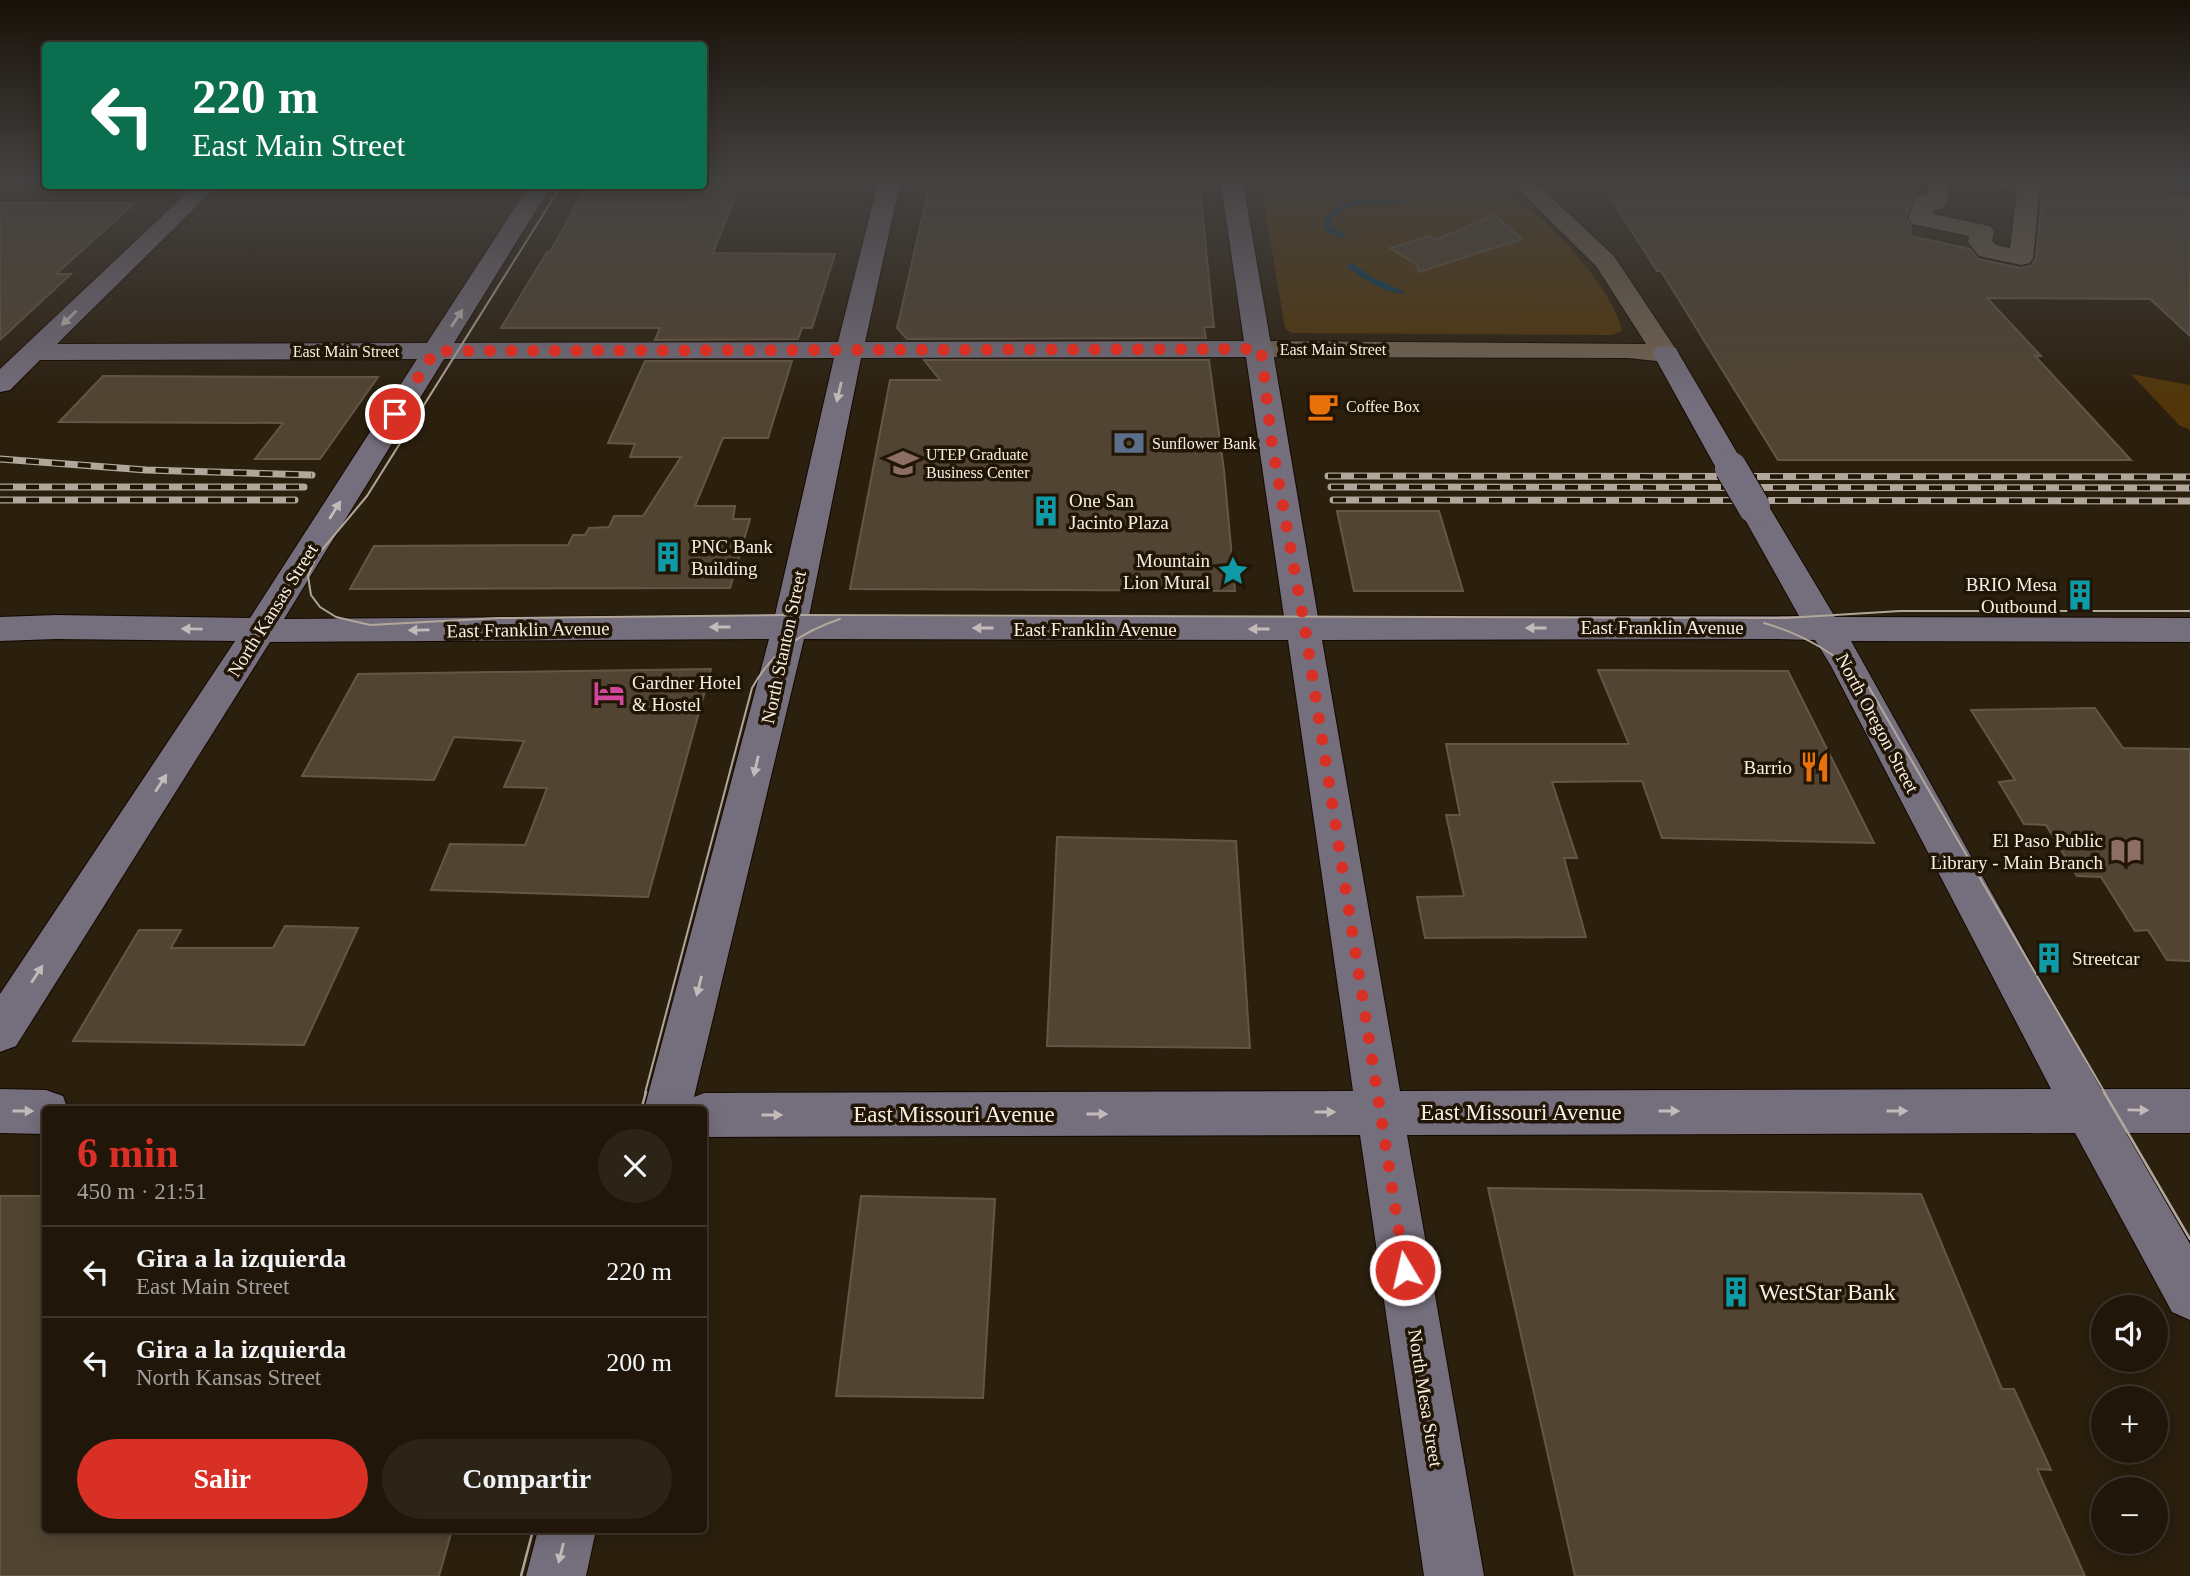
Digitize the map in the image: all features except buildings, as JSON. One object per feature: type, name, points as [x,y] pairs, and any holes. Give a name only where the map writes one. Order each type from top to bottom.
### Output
[{"type":"street","points":[[0,384],[132,257]]},
{"type":"street","name":"North Kansas Street","points":[[0,1032],[260,630],[495,257]]},
{"type":"street","name":"North Stanton Street","points":[[668,1106],[789,628],[849,349],[872,257]]},
{"type":"street","name":"North Mesa Street","points":[[1245,257],[1261,349],[1272,444],[1305,629],[1454,1576]]},
{"type":"street","name":"North Oregon Street","points":[[1600,257],[1666,354],[1847,662],[2087,1110],[2190,1294]]},
{"type":"street","name":"East Main Street","points":[[33,352],[1261,349],[1614,350],[1666,354]]},
{"type":"street","name":"East Franklin Avenue","points":[[0,629],[56,626],[260,630],[2190,630]]},
{"type":"street","points":[[0,1111],[42,1112]]},
{"type":"street","name":"East Missouri Avenue","points":[[707,1115],[2190,1111]]},
{"type":"street","points":[[555,1576],[566,1533]]},
{"type":"shaded area","points":[[1273,257],[1577,257],[1603,290],[1622,331],[1612,335],[1292,333],[1285,328]]},
{"type":"shaded area","points":[[2131,374],[2190,385],[2190,430],[2179,425]]},
{"type":"waterway","points":[[1351,266],[1369,279],[1401,292]]},
{"type":"tram line","points":[[517,257],[367,496],[316,557],[308,576],[311,595],[320,607],[336,617],[370,625],[499,618],[791,615],[1786,618],[1900,611],[2190,611]]},
{"type":"tram line","points":[[645,1093],[752,688],[769,664],[789,645],[813,630],[840,619]]},
{"type":"tram line","points":[[1764,623],[1793,633],[1820,647],[1867,684],[2105,1093]]},
{"type":"tram line","points":[[642,1106],[646,1092]]},
{"type":"tram line","points":[[2104,1092],[2190,1239]]},
{"type":"tram line","points":[[521,1576],[532,1533]]},
{"type":"railway","points":[[0,459],[146,470],[312,475]]},
{"type":"railway","points":[[1328,476],[2190,477]]},
{"type":"railway","points":[[0,487],[304,487]]},
{"type":"railway","points":[[1331,487],[2190,488]]},
{"type":"railway","points":[[0,500],[295,500]]},
{"type":"railway","points":[[1333,500],[2190,501]]},
{"type":"place","name":"Coffee Box","points":[[1323,406]]},
{"type":"place","name":"Sunflower Bank","points":[[1129,443]]},
{"type":"place","name":"UTEP Graduate Business Center","points":[[903,463]]},
{"type":"place","name":"One San Jacinto Plaza","points":[[1046,511]]},
{"type":"place","name":"PNC Bank Building","points":[[668,557]]},
{"type":"place","name":"Mountain Lion Mural","points":[[1233,571]]},
{"type":"place","name":"BRIO Mesa Outbound","points":[[2080,595]]},
{"type":"place","name":"Gardner Hotel & Hostel","points":[[609,693]]},
{"type":"place","name":"Barrio","points":[[1815,767]]},
{"type":"place","name":"El Paso Public Library - Main Branch","points":[[2126,851]]},
{"type":"place","name":"Streetcar","points":[[2049,958]]},
{"type":"place","name":"WestStar Bank","points":[[1736,1292]]},
{"type":"route","points":[[395,414],[435,351],[1261,349],[1272,444],[1305,629],[1405,1270]]}]
